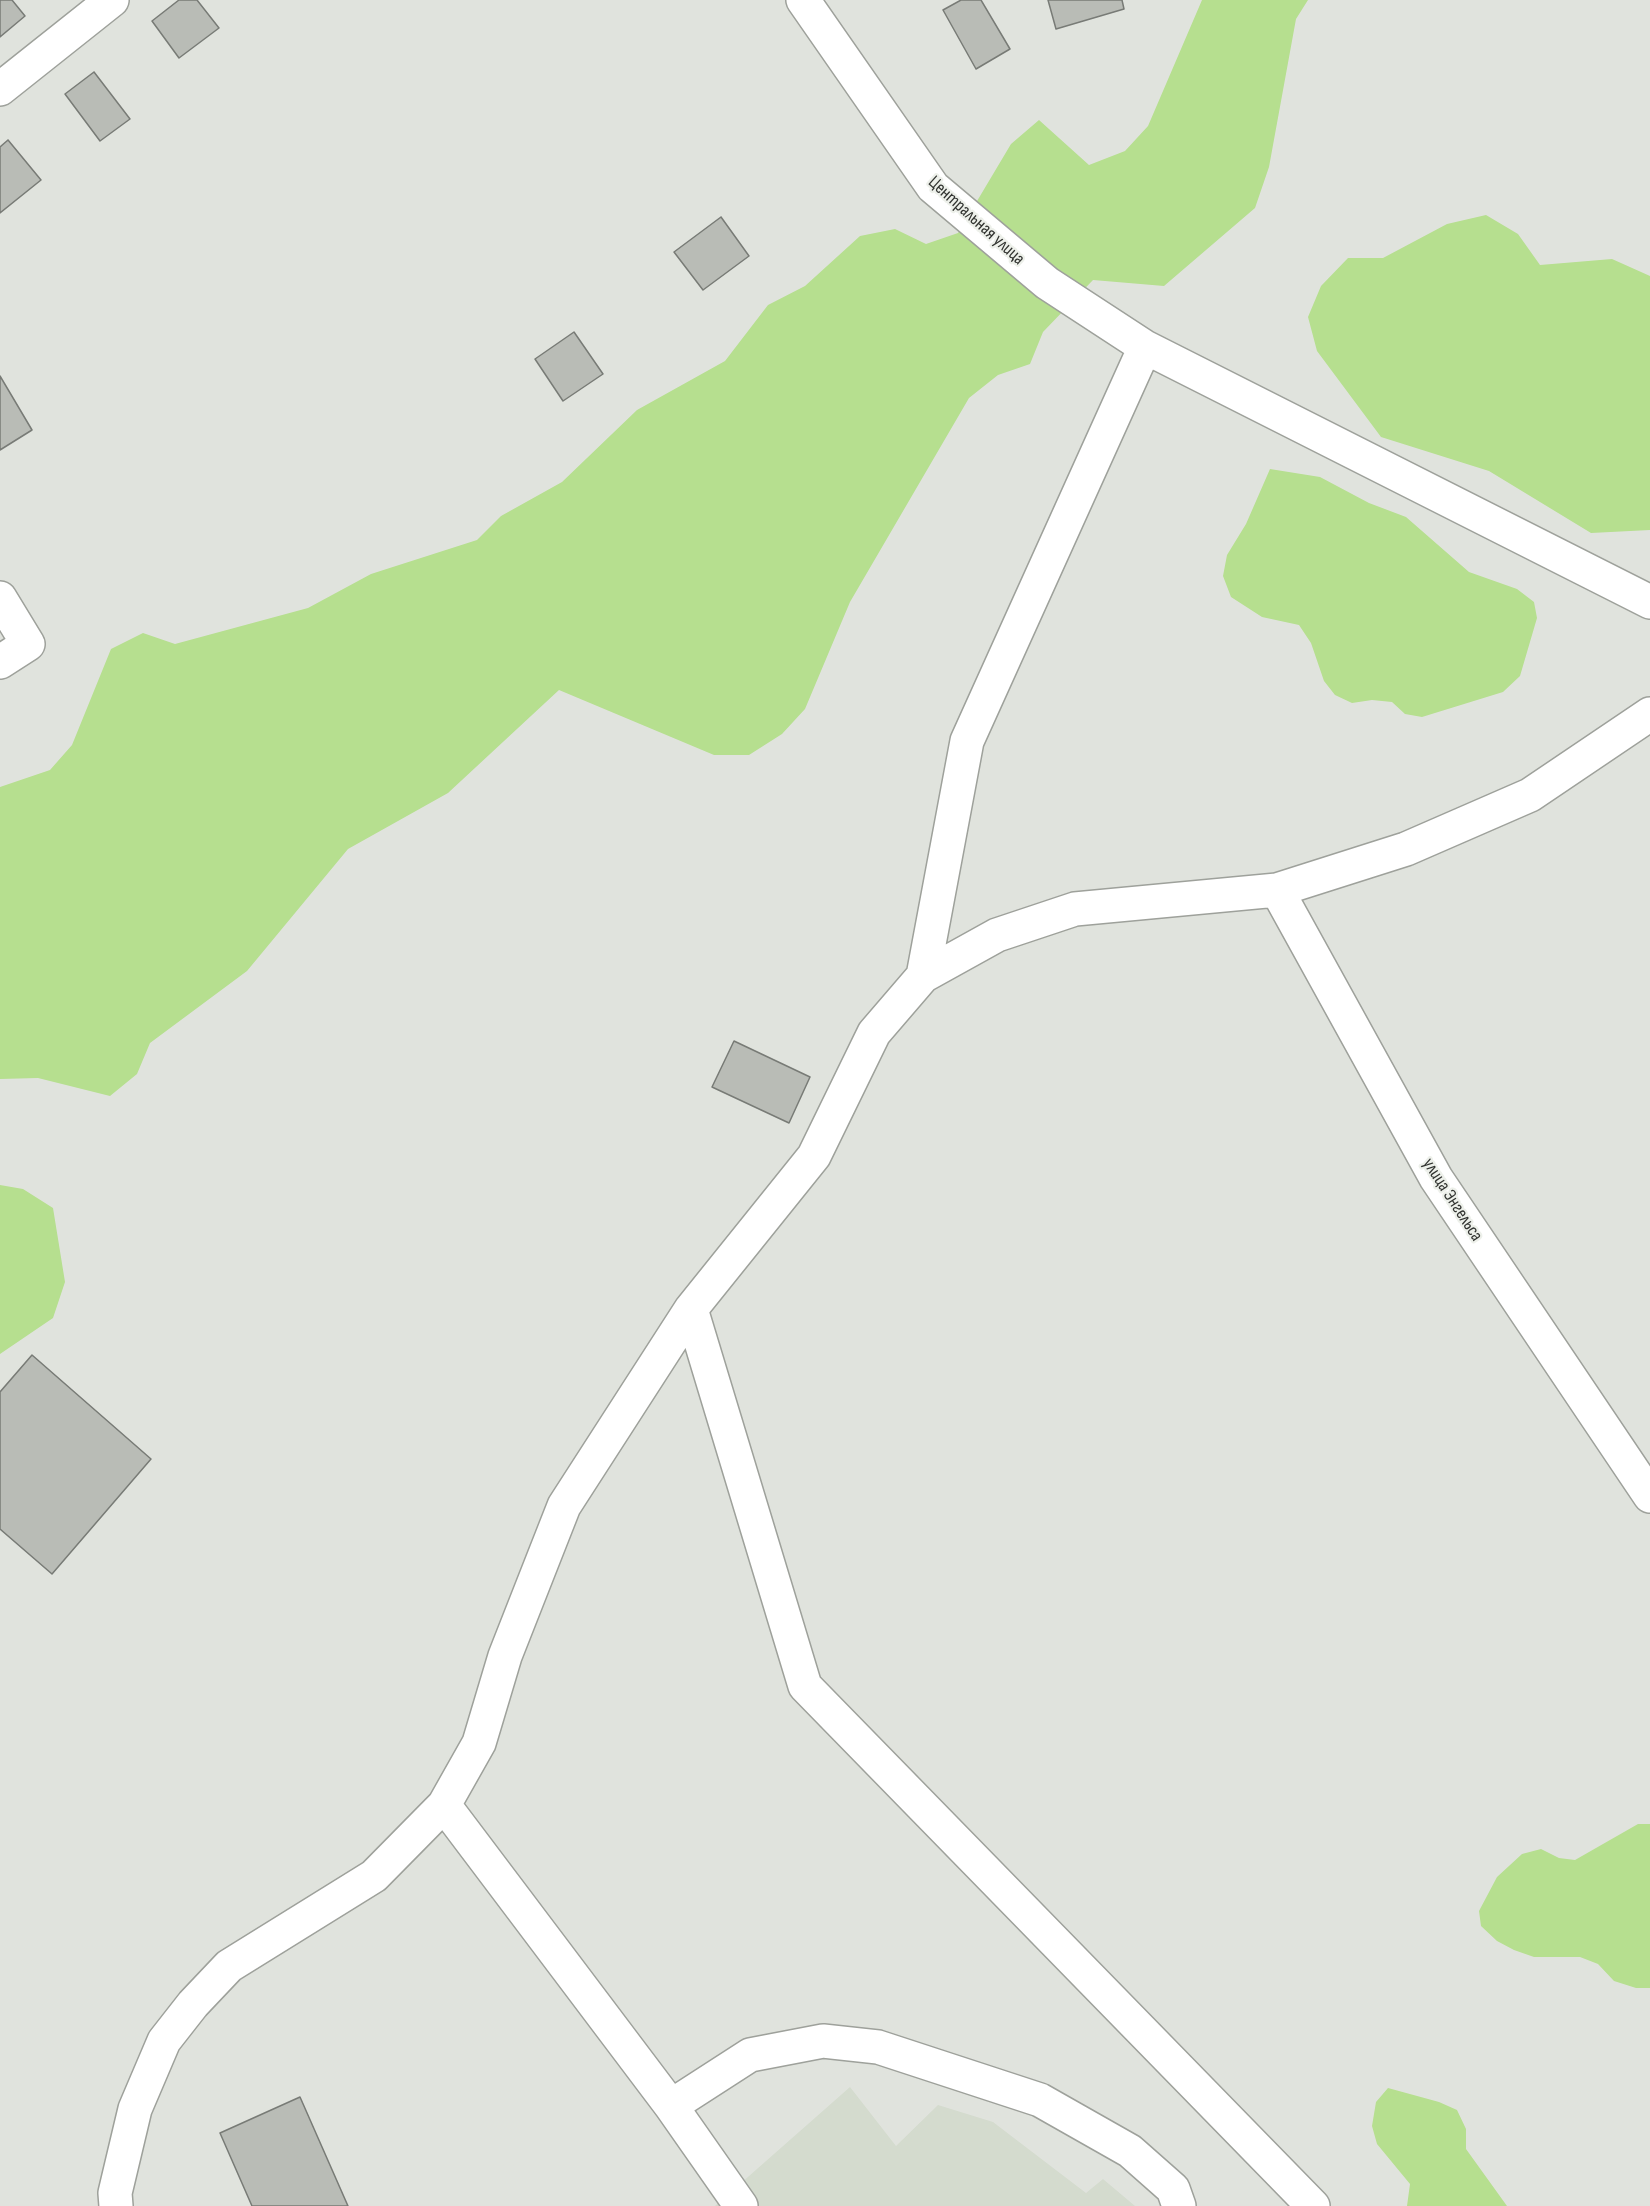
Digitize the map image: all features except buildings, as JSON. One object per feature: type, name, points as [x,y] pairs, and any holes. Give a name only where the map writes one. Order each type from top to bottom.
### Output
[{"type":"street","points":[[0,89],[112,0]]},
{"type":"street","name":"Центральная улица","points":[[803,0],[933,188],[1047,283],[1145,347],[1650,602]]},
{"type":"street","points":[[923,976],[967,741],[1145,347]]},
{"type":"street","points":[[0,598],[28,644],[0,662]]},
{"type":"street","points":[[116,2206],[115,2193],[135,2109],[164,2041],[186,2013],[229,1966],[374,1876],[444,1805],[479,1743],[505,1656],[564,1506],[691,1309],[814,1156],[874,1033],[923,976],[997,935],[1075,909],[1277,890],[1406,849],[1530,795],[1650,714]]},
{"type":"street","name":"улица Энгельса","points":[[1277,890],[1436,1178],[1650,1496]]},
{"type":"street","points":[[691,1309],[805,1686],[1313,2206]]},
{"type":"street","points":[[444,1805],[671,2106],[741,2206]]},
{"type":"street","points":[[671,2106],[750,2055],[823,2041],[878,2047],[1040,2100],[1130,2151],[1173,2189],[1179,2206]]},
{"type":"shaded area","points":[[850,2087],[896,2146],[938,2105],[993,2122],[1086,2193],[1103,2179],[1135,2206],[715,2206]]},
{"type":"green space","points":[[1202,0],[1308,0],[1296,19],[1269,167],[1255,208],[1164,286],[1093,280],[1043,332],[1030,364],[998,375],[969,398],[850,602],[805,709],[782,734],[749,755],[714,755],[559,690],[448,793],[348,849],[247,971],[150,1043],[137,1074],[110,1096],[38,1078],[0,1079],[0,787],[50,770],[72,745],[111,649],[143,633],[175,644],[308,608],[371,574],[477,540],[501,516],[562,482],[637,410],[725,361],[768,305],[805,286],[860,236],[895,229],[926,244],[958,233],[1011,144],[1039,120],[1089,165],[1125,151],[1148,126]]},
{"type":"green space","points":[[1486,215],[1518,234],[1540,265],[1612,259],[1650,276],[1650,530],[1591,533],[1489,471],[1381,437],[1317,351],[1308,317],[1321,286],[1348,258],[1383,258],[1447,224]]},
{"type":"green space","points":[[1270,469],[1320,477],[1369,503],[1406,517],[1469,572],[1517,589],[1534,602],[1537,618],[1520,676],[1503,692],[1422,717],[1405,714],[1392,702],[1372,700],[1352,703],[1335,695],[1324,681],[1311,643],[1299,625],[1262,617],[1231,597],[1223,576],[1227,555],[1246,524]]},
{"type":"green space","points":[[0,1185],[23,1189],[53,1208],[65,1282],[53,1318],[0,1354]]},
{"type":"green space","points":[[1638,1824],[1650,1824],[1650,1988],[1636,1988],[1614,1981],[1598,1964],[1580,1957],[1534,1957],[1514,1950],[1497,1941],[1481,1926],[1479,1911],[1497,1877],[1522,1854],[1541,1849],[1559,1858],[1575,1860]]},
{"type":"green space","points":[[1388,2088],[1439,2102],[1457,2110],[1466,2129],[1466,2149],[1507,2206],[1407,2206],[1410,2184],[1377,2144],[1372,2126],[1376,2102]]}]
